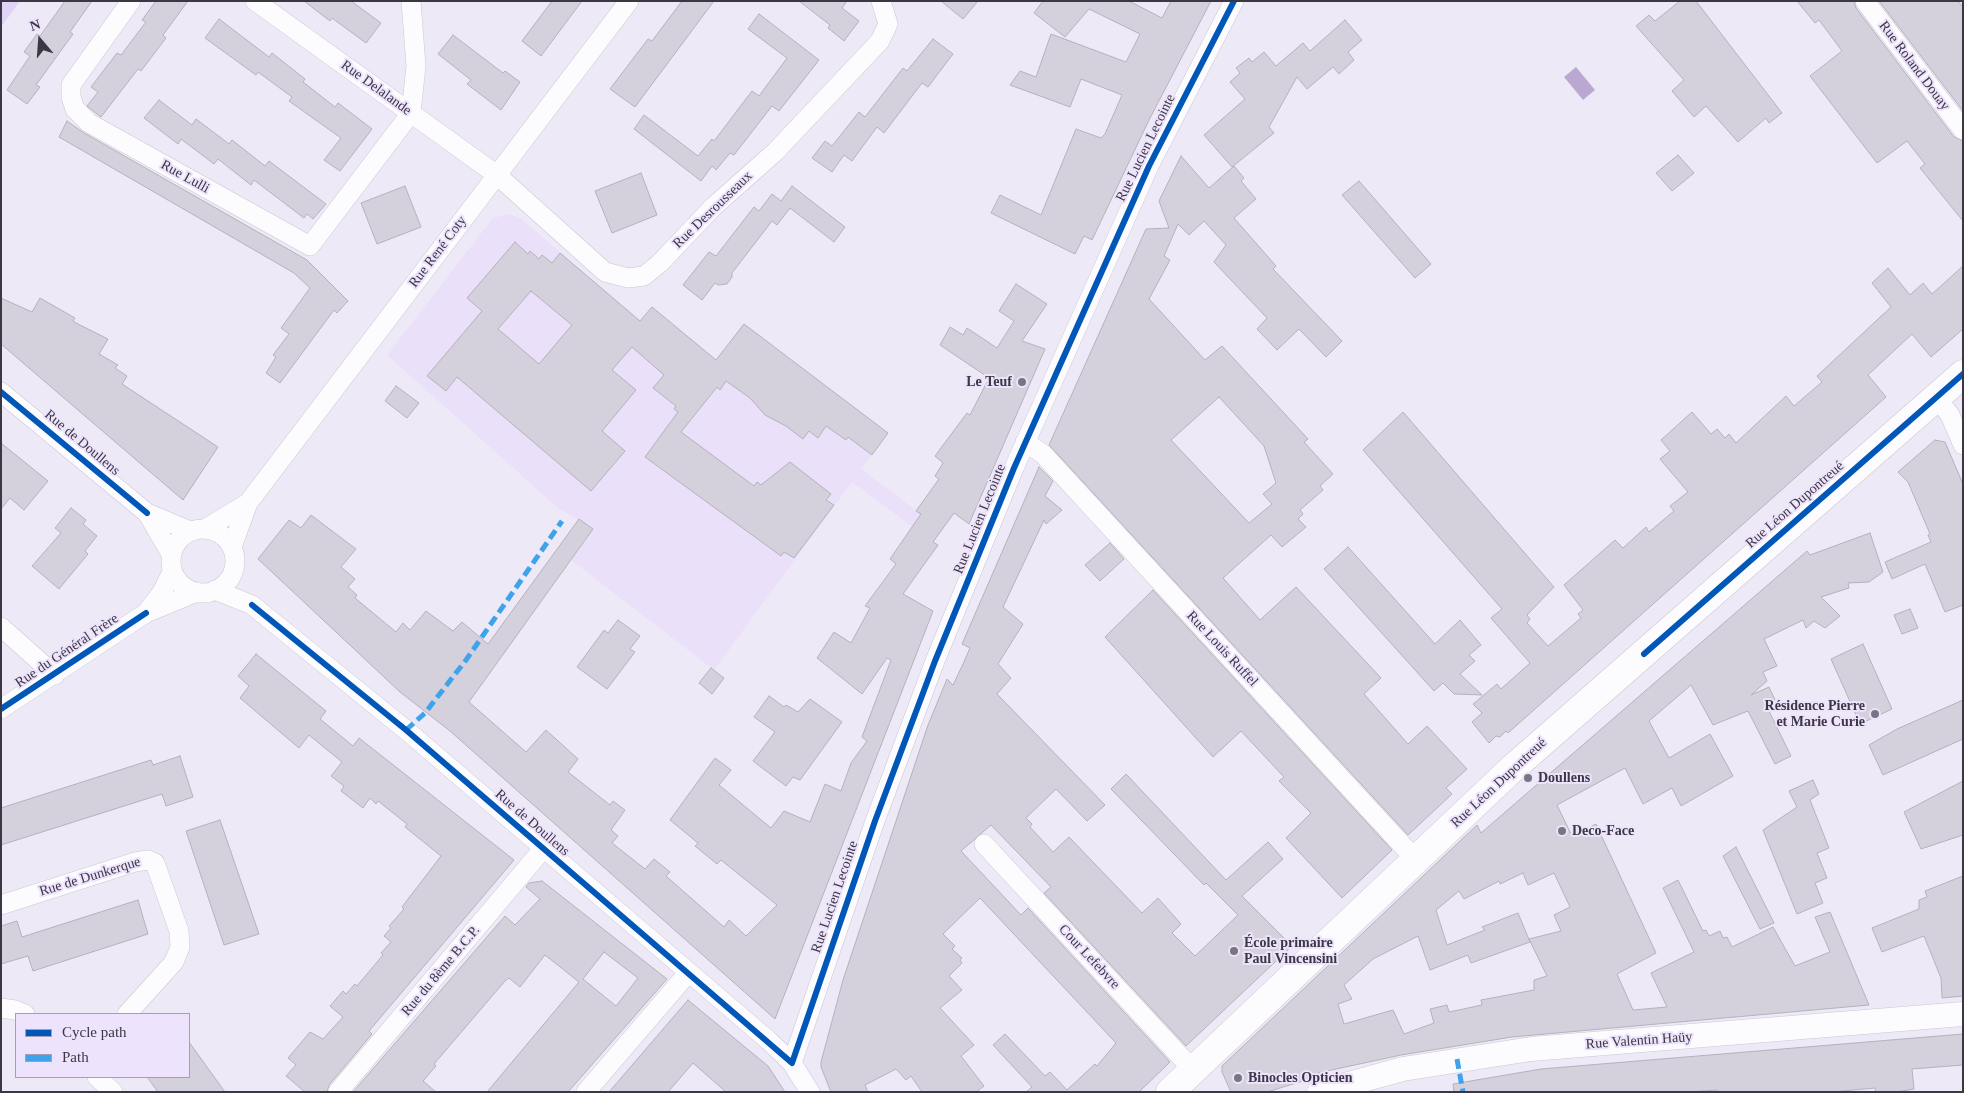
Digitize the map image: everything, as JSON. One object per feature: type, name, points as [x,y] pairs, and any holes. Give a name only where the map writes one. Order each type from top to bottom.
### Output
[{"type":"main road","name":"Rue Léon Dupontreué","points":[[1182,1084],[1514,767],[1963,374]]},
{"type":"street","name":"Rue Lulli","points":[[131,1],[72,85],[71,97],[75,109],[89,123],[310,246],[411,113]]},
{"type":"street","name":"Rue Delalande","points":[[255,1],[497,175]]},
{"type":"street","points":[[411,1],[416,66],[411,113]]},
{"type":"street","name":"Rue René Coty","points":[[232,547],[248,503],[629,1]]},
{"type":"street","name":"Rue Desrousseaux","points":[[497,175],[605,272],[628,278],[644,276],[713,207],[775,152],[880,41],[888,24],[881,1]]},
{"type":"street","name":"Rue Lucien Lecointe","points":[[792,1064],[871,830],[928,679],[1025,442],[1149,166],[1234,1]]},
{"type":"street","name":"Rue Roland Douay","points":[[1865,1],[1963,130]]},
{"type":"street","name":"Rue de Doullens","points":[[1,392],[147,513],[197,530]]},
{"type":"street","points":[[1936,397],[1950,415],[1963,445]]},
{"type":"street","name":"Rue Louis Ruffel","points":[[1025,442],[1043,454],[1416,860]]},
{"type":"street","name":"Rue René Coty","points":[[197,530],[248,503]]},
{"type":"street","name":"Rue de Doullens","points":[[147,513],[172,563]]},
{"type":"street","points":[[197,530],[216,532],[225,538],[232,547],[235,560],[232,574],[226,582],[206,591],[187,588],[178,581],[172,563],[175,544],[197,530]]},
{"type":"street","name":"Rue du Général Frère","points":[[146,613],[162,592],[172,563]]},
{"type":"street","name":"Rue de Doullens","points":[[232,574],[252,604],[406,730],[792,1064],[810,1092]]},
{"type":"street","name":"Rue de Doullens","points":[[206,591],[252,604]]},
{"type":"street","name":"Rue du Général Frère","points":[[1,709],[56,675],[146,613],[206,591]]},
{"type":"street","points":[[1,627],[56,675]]},
{"type":"street","name":"Cour Lefebvre","points":[[984,844],[1182,1084]]},
{"type":"street","name":"Rue du 8ème B.C.P.","points":[[338,1092],[543,849]]},
{"type":"street","name":"Rue de Dunkerque","points":[[1,905],[135,862],[148,860],[155,863],[179,931],[180,947],[174,962],[128,1013]]},
{"type":"street","points":[[586,1092],[688,974]]},
{"type":"street","points":[[1,1008],[23,1013]]},
{"type":"street","name":"Rue Valentin Haüy","points":[[1319,1092],[1403,1069],[1531,1049],[1963,1014]]},
{"type":"street","points":[[98,1078],[113,1092]]},
{"type":"shaded area","points":[[1,1],[20,1],[1,27]]},
{"type":"shaded area","points":[[1576,67],[1595,90],[1583,100],[1564,77]]},
{"type":"shaded area","points":[[509,214],[520,218],[704,375],[744,325],[864,415],[851,434],[874,452],[861,469],[937,526],[928,538],[852,482],[714,670],[571,560],[593,529],[558,508],[387,355],[493,218]]},
{"type":"building","points":[[65,1],[92,1],[70,32],[73,34],[36,85],[40,87],[27,104],[7,90],[30,56],[24,52],[37,34],[40,36]]},
{"type":"building","points":[[156,1],[188,1],[163,35],[166,38],[141,71],[138,69],[101,117],[87,106],[98,92],[91,87],[117,53],[121,55],[146,22],[142,20]]},
{"type":"building","points":[[304,1],[351,1],[381,23],[366,43],[332,18],[330,21]]},
{"type":"building","points":[[552,1],[582,1],[541,56],[522,41]]},
{"type":"building","points":[[682,1],[714,1],[635,107],[610,89],[648,39],[652,41]]},
{"type":"building","points":[[799,1],[847,1],[842,8],[859,21],[844,41],[828,28],[830,25]]},
{"type":"building","points":[[941,1],[978,1],[963,19]]},
{"type":"building","points":[[1043,1],[1129,1],[1162,18],[1171,1],[1211,1],[1149,120],[1092,240],[1084,236],[1075,254],[991,213],[1000,195],[1041,215],[1076,129],[1101,138],[1105,134],[1122,95],[1081,79],[1070,107],[1010,85],[1020,71],[1036,77],[1051,34],[1126,62],[1140,34],[1089,9],[1065,37],[1034,13]]},
{"type":"building","points":[[1680,1],[1696,1],[1782,113],[1769,123],[1766,118],[1738,142],[1706,106],[1694,117],[1672,91],[1684,80],[1636,26],[1649,15],[1655,21]]},
{"type":"building","points":[[1797,1],[1854,1],[1856,8],[1954,137],[1963,141],[1963,221],[1920,168],[1925,164],[1907,141],[1877,163],[1810,76],[1842,51],[1819,20],[1815,23]]},
{"type":"building","points":[[1879,1],[1958,1],[1963,7],[1963,111]]},
{"type":"building","points":[[759,14],[819,60],[779,111],[772,106],[734,155],[730,153],[716,170],[712,166],[701,181],[634,129],[644,115],[698,156],[712,139],[714,141],[752,91],[759,96],[787,58],[748,29]]},
{"type":"building","points":[[219,19],[269,57],[272,53],[305,79],[303,82],[335,107],[338,103],[372,129],[340,171],[324,160],[341,138],[289,101],[292,97],[258,72],[256,75],[205,38]]},
{"type":"building","points":[[1345,20],[1362,40],[1348,52],[1354,60],[1339,74],[1333,67],[1307,89],[1297,77],[1269,127],[1274,133],[1232,167],[1204,135],[1245,99],[1230,82],[1240,73],[1236,68],[1249,58],[1252,62],[1264,52],[1276,66],[1303,43],[1310,51]]},
{"type":"building","points":[[453,35],[503,73],[505,71],[520,82],[501,110],[467,84],[471,80],[438,54]]},
{"type":"building","points":[[933,39],[953,54],[928,87],[922,83],[884,133],[877,127],[852,161],[844,155],[832,172],[812,158],[825,141],[832,146],[859,112],[865,117],[903,68],[907,71]]},
{"type":"building","points":[[159,100],[192,125],[196,119],[229,144],[232,140],[265,166],[269,161],[326,204],[313,219],[307,214],[304,218],[254,180],[251,185],[218,159],[214,164],[181,139],[178,144],[144,118]]},
{"type":"building","points":[[67,121],[84,133],[307,260],[348,301],[337,313],[334,310],[280,383],[266,373],[276,357],[273,355],[289,334],[281,328],[310,288],[294,273],[59,137]]},
{"type":"building","points":[[1678,155],[1694,173],[1672,191],[1656,173]]},
{"type":"building","points":[[1181,156],[1209,188],[1234,166],[1244,178],[1241,181],[1256,199],[1234,218],[1276,266],[1273,269],[1342,341],[1326,357],[1299,329],[1277,350],[1257,329],[1267,318],[1214,262],[1226,245],[1204,221],[1189,235],[1178,224],[1164,256],[1170,260],[1149,299],[1205,360],[1222,346],[1308,439],[1304,442],[1333,474],[1320,486],[1323,490],[1300,510],[1303,514],[1298,519],[1306,527],[1282,547],[1271,535],[1223,578],[1260,620],[1296,587],[1381,678],[1364,694],[1408,744],[1427,726],[1467,769],[1446,788],[1452,794],[1408,835],[1049,445],[1146,229],[1169,228],[1159,201]],"holes":[[[1219,397],[1264,446],[1276,483],[1263,494],[1272,504],[1249,523],[1171,440]]]},
{"type":"building","points":[[641,173],[657,215],[612,233],[595,191]]},
{"type":"building","points":[[1359,181],[1431,264],[1415,278],[1342,195]]},
{"type":"building","points":[[405,186],[421,227],[377,244],[361,203]]},
{"type":"building","points":[[792,186],[845,227],[834,242],[790,208],[777,225],[772,221],[732,273],[732,277],[727,284],[718,285],[715,283],[702,300],[683,285],[709,252],[716,256],[754,207],[759,211],[772,194],[781,201]]},
{"type":"building","points":[[515,242],[528,254],[530,251],[539,259],[542,255],[552,263],[560,253],[640,321],[652,307],[716,360],[744,324],[888,433],[872,455],[848,437],[846,440],[826,426],[818,438],[809,431],[803,439],[786,426],[765,415],[750,398],[726,381],[720,390],[717,387],[681,432],[754,486],[757,482],[761,485],[790,462],[831,494],[826,500],[834,505],[794,558],[784,552],[781,556],[645,457],[678,412],[674,409],[676,406],[653,388],[664,375],[632,347],[612,370],[636,390],[602,431],[625,451],[591,491],[457,377],[446,391],[427,376],[482,311],[467,298]],"holes":[[[531,291],[572,325],[539,364],[498,329]]]},
{"type":"building","points":[[1963,266],[1963,329],[1931,357],[1912,334],[1868,375],[1886,397],[1508,733],[1506,731],[1500,737],[1496,736],[1489,743],[1472,722],[1482,713],[1473,704],[1497,684],[1501,689],[1530,663],[1491,618],[1502,609],[1363,450],[1403,412],[1554,587],[1527,615],[1530,619],[1527,623],[1548,646],[1581,618],[1578,614],[1583,610],[1564,585],[1615,540],[1623,548],[1646,527],[1649,532],[1674,511],[1670,506],[1688,492],[1660,459],[1670,451],[1661,440],[1692,412],[1711,434],[1717,429],[1725,438],[1729,434],[1736,443],[1786,396],[1794,406],[1822,382],[1817,376],[1891,307],[1872,283],[1888,268],[1910,295],[1923,283],[1932,294]]},
{"type":"building","points":[[1016,284],[1047,304],[1022,341],[1045,349],[969,524],[954,513],[933,542],[938,545],[903,594],[933,611],[775,1019],[450,731],[400,692],[258,559],[289,520],[301,528],[311,515],[356,549],[341,567],[355,579],[348,587],[357,595],[355,598],[396,632],[403,623],[410,630],[426,611],[453,631],[462,622],[488,644],[579,519],[593,529],[469,702],[526,752],[546,730],[578,759],[568,772],[610,805],[613,801],[625,810],[611,830],[618,836],[612,843],[645,869],[654,859],[670,872],[666,876],[724,927],[729,920],[746,936],[777,905],[721,860],[717,864],[695,846],[698,843],[670,820],[715,758],[731,770],[719,785],[771,828],[784,811],[810,822],[825,784],[841,791],[851,763],[867,741],[862,737],[891,660],[887,658],[862,694],[817,658],[834,632],[851,643],[870,608],[865,606],[896,564],[890,559],[921,514],[916,511],[939,479],[935,476],[943,463],[935,456],[967,413],[970,415],[989,378],[940,345],[950,327],[963,335],[967,328],[997,348],[1014,321],[999,311]]},
{"type":"building","points":[[1,298],[32,312],[40,298],[75,318],[73,321],[108,339],[99,354],[118,365],[115,368],[127,376],[122,384],[218,447],[183,500],[1,344]]},
{"type":"building","points":[[396,386],[419,403],[407,418],[385,401]]},
{"type":"building","points":[[1935,440],[1945,442],[1963,484],[1963,605],[1945,612],[1925,564],[1892,579],[1885,562],[1931,542],[1928,535],[1930,534],[1908,482],[1898,472]]},
{"type":"building","points":[[1,443],[48,481],[24,510],[10,498],[1,509]]},
{"type":"building","points":[[1039,467],[1053,481],[1045,496],[1062,510],[1046,524],[1044,520],[1003,607],[1023,624],[998,664],[1011,678],[997,694],[1105,805],[1087,821],[1056,789],[1026,818],[1032,824],[1030,827],[1053,852],[1069,837],[1142,913],[1158,898],[1181,924],[1172,933],[1195,956],[1238,915],[1206,883],[1204,885],[1111,789],[1126,774],[1226,880],[1268,842],[1283,859],[1242,896],[1292,946],[1186,1046],[1044,893],[1051,887],[991,825],[961,851],[1021,915],[1028,908],[1170,1062],[1139,1092],[1026,1092],[1032,1087],[993,1045],[1005,1034],[1045,1076],[1050,1072],[1067,1090],[1095,1064],[1097,1066],[1116,1043],[980,898],[943,934],[955,946],[952,949],[962,958],[960,960],[962,963],[949,976],[962,990],[940,1008],[974,1045],[961,1056],[984,1086],[976,1092],[922,1092],[911,1076],[906,1080],[896,1069],[865,1085],[868,1092],[831,1092],[821,1067],[821,1062],[843,980],[928,725],[947,679],[953,685],[970,648],[962,644]]},
{"type":"building","points":[[71,508],[86,520],[83,524],[97,536],[85,551],[88,554],[59,589],[32,566],[61,533],[55,528]]},
{"type":"building","points":[[1870,533],[1883,572],[1869,582],[1848,583],[1849,588],[1821,597],[1840,616],[1825,628],[1814,621],[1806,628],[1803,620],[1764,639],[1777,666],[1763,672],[1767,681],[1751,695],[1769,687],[1775,700],[1766,705],[1791,756],[1775,764],[1748,711],[1713,725],[1691,685],[1649,721],[1669,758],[1710,734],[1733,776],[1681,806],[1672,788],[1643,804],[1625,768],[1557,805],[1572,836],[1596,824],[1656,953],[1617,974],[1633,1010],[1667,1007],[1651,973],[1694,952],[1663,888],[1678,880],[1703,931],[1706,930],[1709,936],[1720,931],[1723,938],[1727,937],[1732,947],[1773,927],[1795,966],[1830,952],[1815,917],[1830,912],[1869,1005],[1512,1037],[1401,1055],[1318,1073],[1319,1076],[1267,1092],[1231,1092],[1222,1072],[1222,1066],[1477,825],[1481,833],[1807,551],[1810,555]],"holes":[[[1523,873],[1528,885],[1554,873],[1570,907],[1554,915],[1561,931],[1529,939],[1547,976],[1534,980],[1534,990],[1481,1000],[1482,1005],[1449,1012],[1447,1005],[1430,1009],[1434,1023],[1404,1034],[1393,1010],[1344,1024],[1338,1004],[1352,999],[1344,985],[1373,959],[1418,936],[1430,970],[1468,955],[1471,963],[1530,942],[1518,913],[1482,927],[1485,930],[1447,945],[1436,910],[1459,891],[1464,899],[1499,881],[1500,884]]]},
{"type":"building","points":[[1110,543],[1124,559],[1100,581],[1085,565]]},
{"type":"building","points":[[1348,547],[1435,644],[1460,620],[1481,645],[1469,655],[1475,661],[1460,674],[1482,695],[1454,694],[1443,683],[1434,691],[1324,569]]},
{"type":"building","points":[[1153,590],[1392,850],[1342,898],[1286,838],[1311,813],[1279,781],[1284,777],[1241,731],[1213,757],[1105,637]]},
{"type":"building","points":[[1910,609],[1918,628],[1902,634],[1894,615]]},
{"type":"building","points":[[618,620],[640,636],[630,649],[635,652],[607,689],[577,667],[604,630],[608,633]]},
{"type":"building","points":[[1863,644],[1892,709],[1860,724],[1831,659]]},
{"type":"building","points":[[256,654],[326,711],[320,719],[353,746],[359,738],[514,860],[369,1031],[372,1034],[329,1085],[327,1092],[305,1092],[286,1076],[296,1065],[288,1058],[310,1032],[323,1039],[343,1017],[330,1006],[343,991],[346,994],[355,984],[357,986],[383,955],[381,953],[391,942],[384,936],[391,928],[389,926],[404,909],[402,907],[441,856],[405,827],[407,824],[378,801],[376,804],[370,798],[363,808],[341,791],[344,786],[331,776],[342,762],[309,735],[299,748],[240,698],[249,686],[238,676]]},
{"type":"building","points":[[711,668],[724,678],[712,694],[699,683]]},
{"type":"building","points":[[769,696],[784,707],[786,705],[798,712],[810,699],[842,722],[800,780],[793,777],[786,786],[753,761],[775,732],[754,717]]},
{"type":"building","points":[[1963,700],[1963,739],[1883,775],[1869,745],[1897,729]]},
{"type":"building","points":[[180,756],[193,797],[166,806],[162,794],[1,845],[1,808],[151,760],[153,765]]},
{"type":"building","points":[[1813,780],[1819,794],[1810,800],[1829,848],[1817,853],[1827,878],[1815,883],[1823,903],[1797,914],[1763,830],[1797,807],[1789,791]]},
{"type":"building","points":[[1963,781],[1963,835],[1921,849],[1904,812]]},
{"type":"building","points":[[220,820],[259,934],[224,945],[186,831]]},
{"type":"building","points":[[1736,847],[1774,923],[1760,929],[1723,856]]},
{"type":"building","points":[[1963,876],[1963,996],[1942,998],[1941,978],[1924,936],[1882,952],[1872,928],[1919,909],[1919,900],[1927,897],[1925,891]]},
{"type":"building","points":[[542,881],[667,979],[568,1092],[487,1092],[579,982],[545,955],[520,987],[509,978],[505,981],[434,1064],[436,1066],[423,1081],[436,1092],[353,1092],[505,916],[515,925],[540,899],[526,887],[529,883]],"holes":[[[604,952],[638,978],[616,1006],[583,979]]]},
{"type":"building","points":[[138,900],[148,934],[33,971],[28,956],[1,964],[1,926],[17,921],[22,937]]},
{"type":"building","points":[[688,1000],[768,1066],[785,1092],[726,1092],[693,1063],[668,1092],[609,1092]]},
{"type":"building","points":[[1963,1034],[1963,1065],[1912,1069],[1914,1089],[1896,1092],[1876,1092],[1875,1088],[1831,1092],[1719,1092],[1718,1090],[1687,1092],[1454,1092],[1453,1084],[1541,1069]]},
{"type":"building","points":[[190,1043],[225,1092],[158,1092],[148,1078],[190,1078]]},
{"type":"marked path","points":[[406,730],[425,713],[466,660],[562,521]]},
{"type":"marked path","points":[[1457,1059],[1463,1092]]},
{"type":"cycle path","points":[[252,605],[406,730],[792,1063],[875,821],[935,661],[1014,468],[1149,166],[1234,1]]},
{"type":"cycle path","points":[[1644,654],[1963,374]]},
{"type":"cycle path","points":[[1,392],[147,513]]},
{"type":"cycle path","points":[[1,709],[146,613]]},
{"type":"place","name":"Le Teuf","points":[[1022,382]]},
{"type":"place","name":"Résidence Pierre et Marie Curie","points":[[1875,714]]},
{"type":"place","name":"Doullens","points":[[1528,778]]},
{"type":"place","name":"Deco-Face","points":[[1562,831]]},
{"type":"place","name":"École primaire Paul Vincensini","points":[[1234,951]]},
{"type":"place","name":"Binocles Opticien","points":[[1238,1078]]}]
